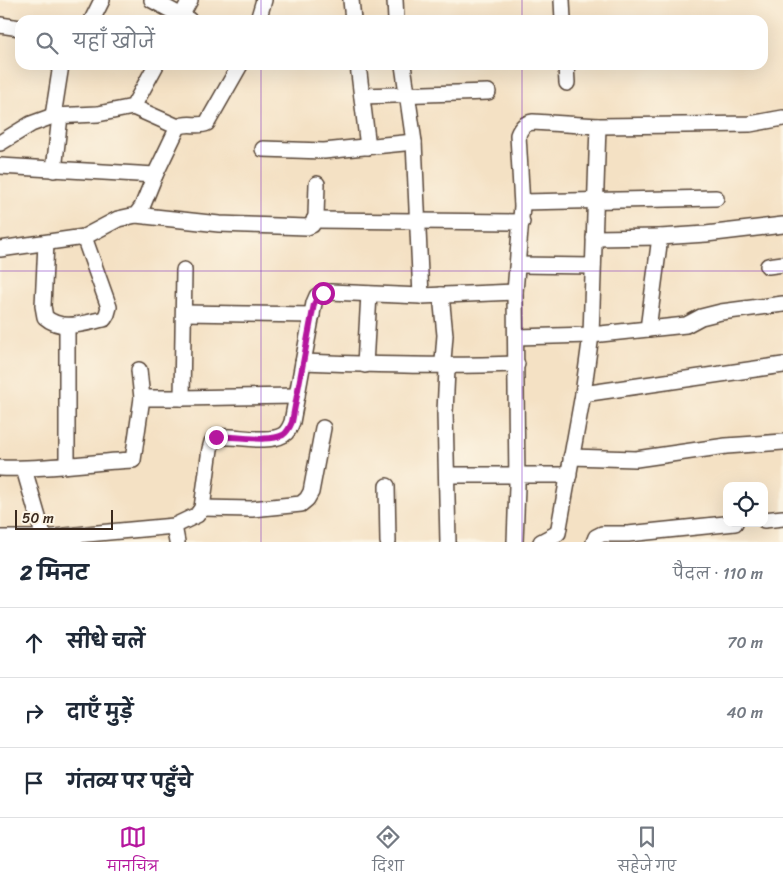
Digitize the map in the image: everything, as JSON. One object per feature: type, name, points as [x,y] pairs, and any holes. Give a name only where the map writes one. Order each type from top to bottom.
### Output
[{"type":"street","points":[[94,15],[102,0]]},
{"type":"street","points":[[152,0],[176,15]]},
{"type":"street","points":[[184,15],[190,0]]},
{"type":"street","points":[[260,15],[264,0]]},
{"type":"street","points":[[351,0],[352,15]]},
{"type":"street","points":[[395,0],[396,15]]},
{"type":"street","points":[[562,0],[563,15]]},
{"type":"street","points":[[0,25],[15,27]]},
{"type":"street","points":[[54,170],[61,70]]},
{"type":"street","points":[[133,108],[153,70]]},
{"type":"street","points":[[136,215],[142,208],[155,175],[178,128],[184,124],[203,125],[207,123],[237,70]]},
{"type":"street","points":[[359,70],[368,147]]},
{"type":"street","points":[[404,70],[414,142],[422,296]]},
{"type":"street","points":[[566,70],[567,83]]},
{"type":"street","points":[[362,96],[488,92]]},
{"type":"street","points":[[0,143],[31,124],[57,116],[98,114],[133,108],[178,128]]},
{"type":"street","points":[[515,542],[517,475],[515,292],[518,244],[522,222],[518,135],[520,128],[526,123],[533,122],[598,126],[750,124],[783,118]]},
{"type":"street","points":[[541,542],[558,533],[583,394],[590,335],[598,126]]},
{"type":"street","points":[[263,149],[324,151],[414,142]]},
{"type":"street","points":[[0,166],[155,175]]},
{"type":"street","points":[[0,249],[84,237],[118,219],[136,215],[219,224],[308,227],[312,225],[314,220],[317,184]]},
{"type":"street","points":[[522,202],[716,198]]},
{"type":"street","points":[[314,220],[522,222]]},
{"type":"street","points":[[594,238],[660,237],[724,233],[783,225]]},
{"type":"street","points":[[46,243],[43,306],[45,317],[51,322],[67,326],[104,319],[108,314],[109,307],[84,237]]},
{"type":"street","points":[[648,329],[660,237]]},
{"type":"street","points":[[518,265],[593,266]]},
{"type":"street","points":[[182,398],[184,270]]},
{"type":"street","points":[[0,538],[44,538],[174,526],[197,515],[202,508],[210,449],[216,437],[226,436],[253,439],[284,435],[288,431],[292,422],[312,315],[318,296],[323,293],[422,296],[515,292]]},
{"type":"street","points":[[365,365],[369,294]]},
{"type":"street","points":[[441,295],[445,336],[442,362],[447,370],[445,412],[448,542]]},
{"type":"street","points":[[516,337],[590,335],[686,325],[701,317],[721,312],[783,304]]},
{"type":"street","points":[[184,313],[312,315]]},
{"type":"street","points":[[67,326],[67,465]]},
{"type":"street","points":[[303,362],[446,367],[516,364]]},
{"type":"street","points":[[583,394],[783,365]]},
{"type":"street","points":[[0,468],[24,469],[133,460],[142,398],[139,370]]},
{"type":"street","points":[[142,398],[297,396]]},
{"type":"street","points":[[202,508],[252,509],[301,504],[311,492],[323,428]]},
{"type":"street","points":[[571,457],[636,459],[726,446],[783,442]]},
{"type":"street","points":[[24,469],[44,538]]},
{"type":"street","points":[[447,475],[569,475]]},
{"type":"street","points":[[387,486],[388,542]]},
{"type":"street","points":[[768,520],[783,518]]},
{"type":"street","points":[[594,542],[596,537],[602,534],[628,534],[723,524]]},
{"type":"street","points":[[174,526],[177,542]]},
{"type":"route","points":[[216,437],[226,436],[253,439],[277,437],[284,435],[288,431],[292,422],[314,304],[318,296],[323,293]]}]
